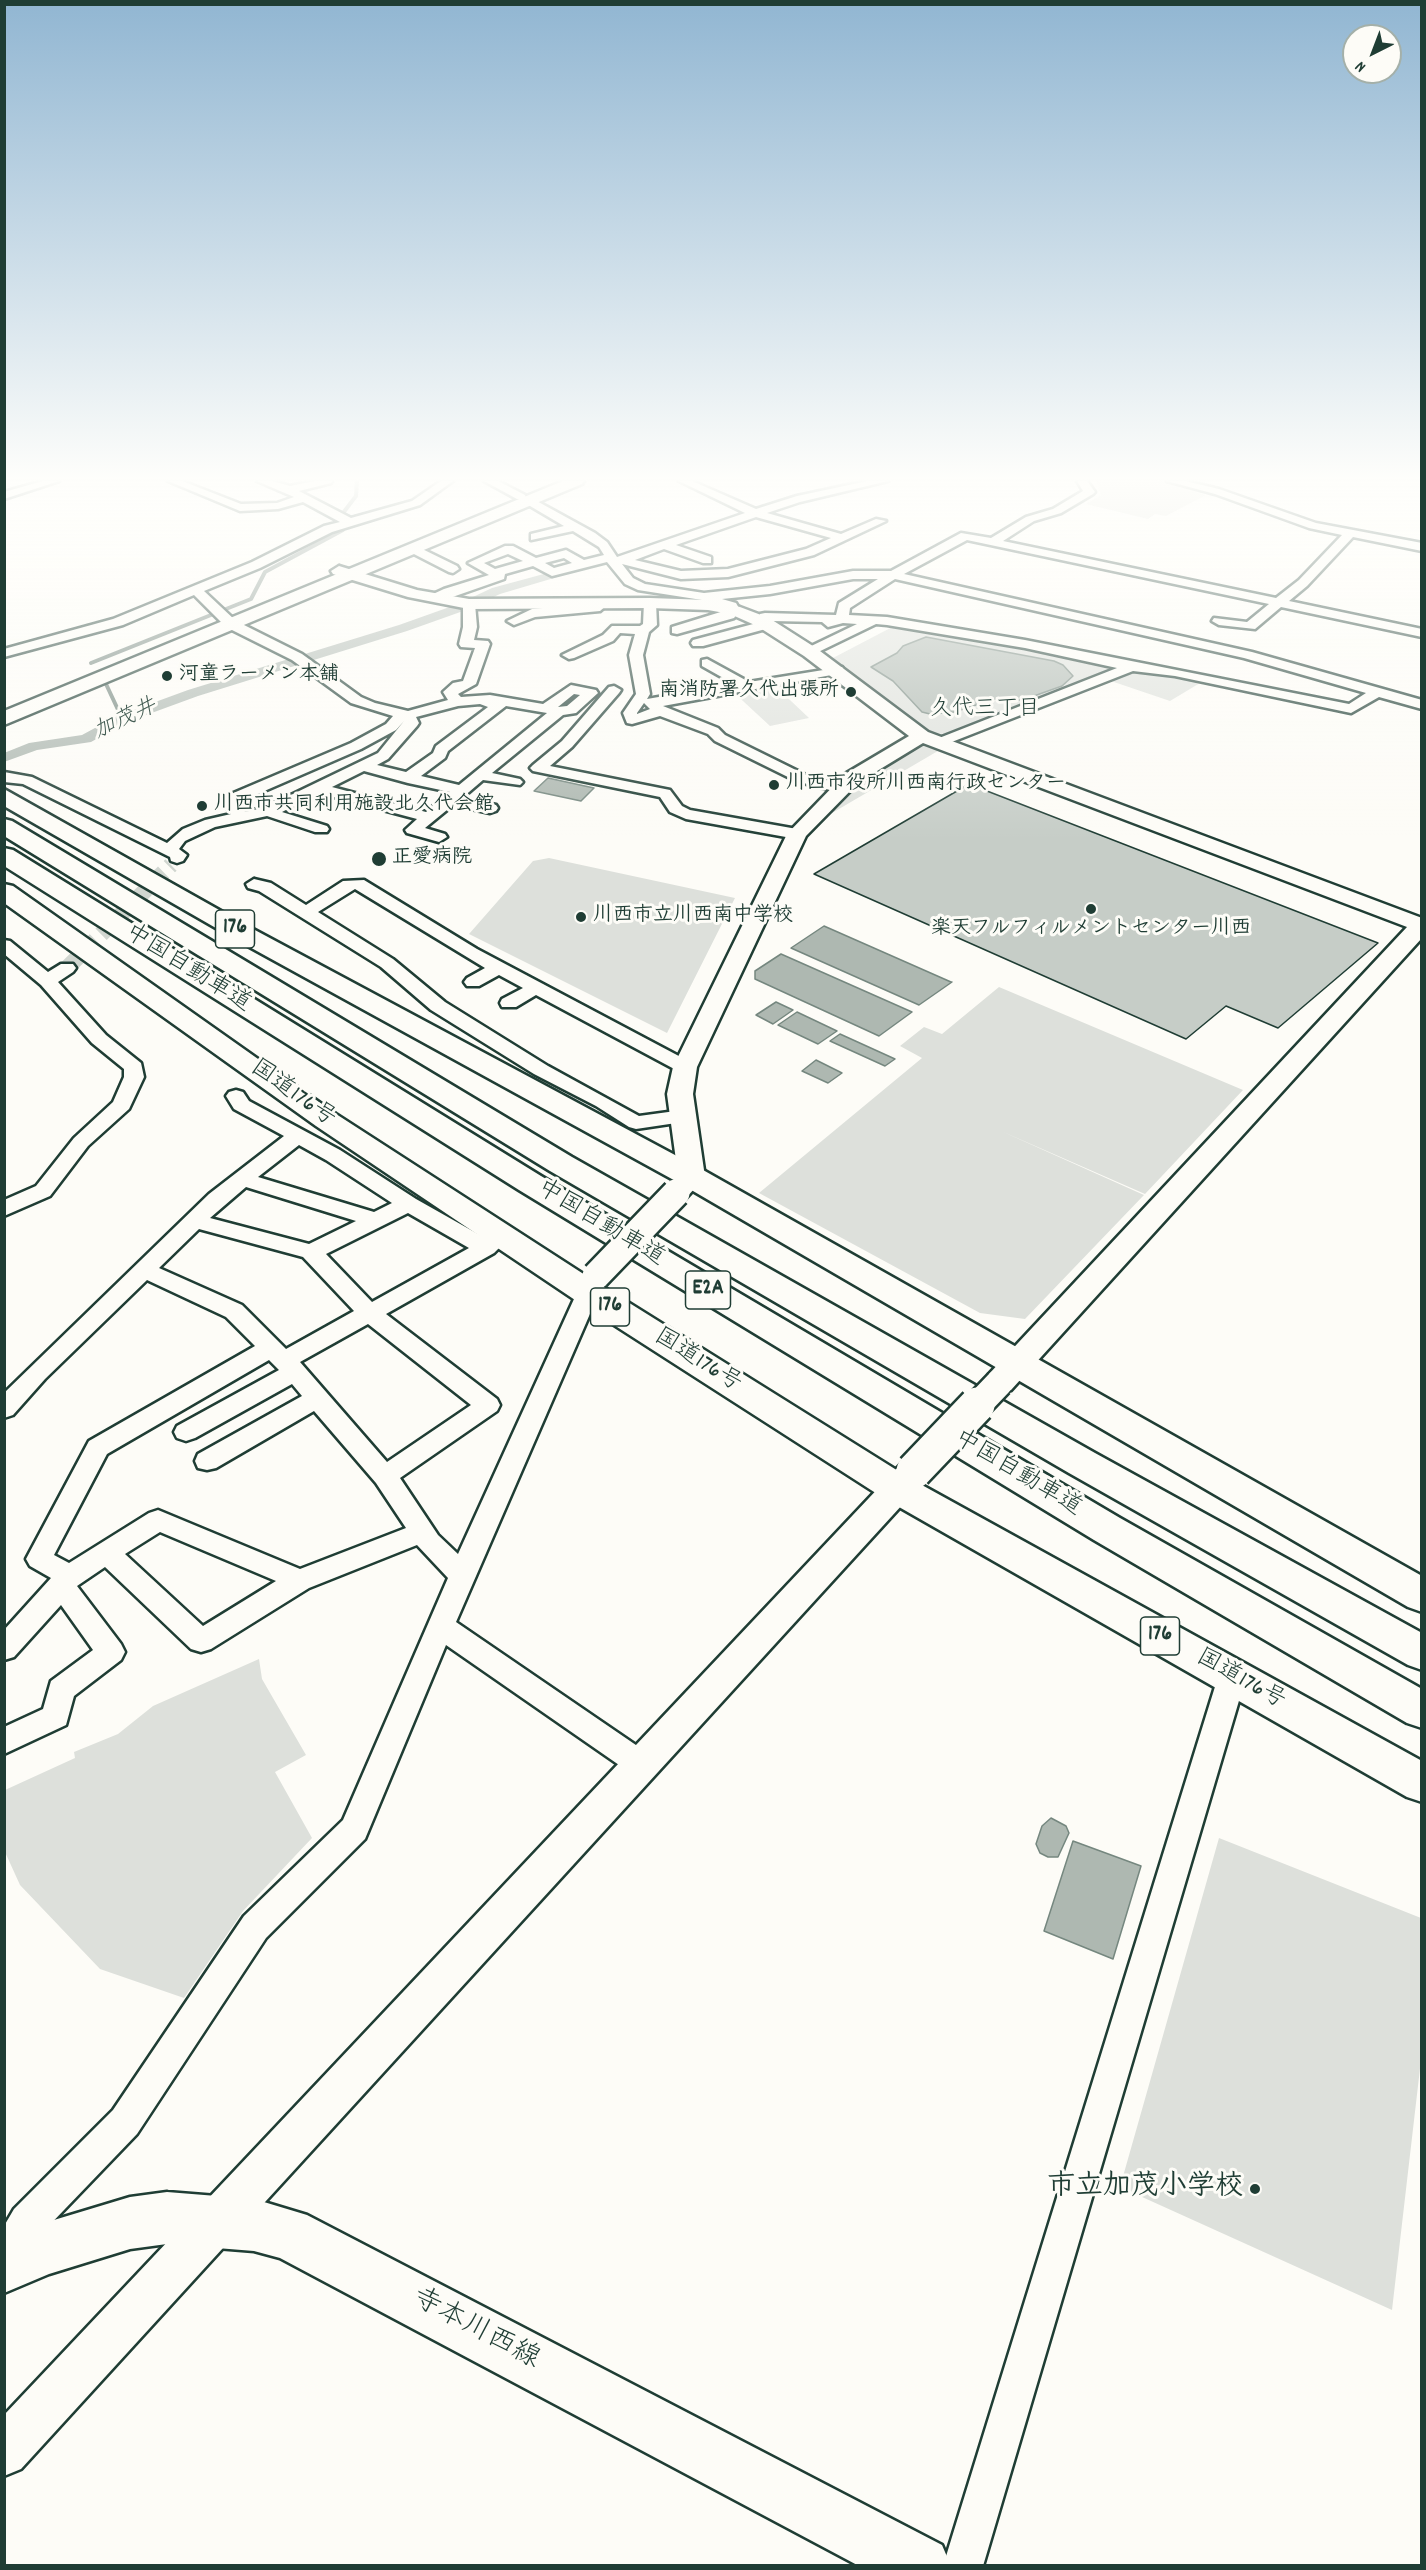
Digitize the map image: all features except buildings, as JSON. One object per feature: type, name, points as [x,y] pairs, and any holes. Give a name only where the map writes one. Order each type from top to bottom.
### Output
[{"type":"main road","points":[[4,719],[276,601]]},
{"type":"main road","points":[[4,705],[228,621]]},
{"type":"main road","points":[[4,778],[123,851],[248,920],[454,1046]]},
{"type":"main road","name":"176","points":[[10,809],[454,1046],[684,1185],[1008,1373],[1422,1596]]},
{"type":"main road","name":"中国自動車道","points":[[10,809],[571,1170],[1072,1458],[1422,1653]]},
{"type":"main road","name":"中国自動車道","points":[[4,855],[530,1183],[1107,1529],[1422,1710]]},
{"type":"main road","name":"国道176号","points":[[4,891],[494,1242],[591,1284],[906,1480],[1232,1677],[1422,1783]]},
{"type":"main road","points":[[4,907],[116,987],[326,1120]]},
{"type":"main road","name":"寺本川西線","points":[[6,2266],[44,2248],[130,2223],[167,2218],[254,2225],[288,2234],[921,2565]]},
{"type":"street","points":[[145,601],[158,605]]},
{"type":"street","points":[[4,653],[118,622],[167,601]]},
{"type":"street","points":[[4,778],[27,780],[170,858],[179,838],[189,832],[211,823],[271,811],[383,756],[412,723],[405,715],[356,700],[297,657],[228,621],[207,601]]},
{"type":"street","points":[[4,2452],[216,2221],[1008,1373],[1421,925],[930,739],[770,624],[734,610],[708,605],[650,603],[470,604],[453,601]]},
{"type":"street","points":[[716,601],[731,606],[734,610]]},
{"type":"street","points":[[770,624],[772,601]]},
{"type":"street","points":[[842,619],[844,606],[852,601]]},
{"type":"street","points":[[1008,601],[1216,648],[1422,705]]},
{"type":"street","points":[[1260,601],[1382,626],[1419,630]]},
{"type":"street","points":[[1219,621],[1251,626],[1278,601]]},
{"type":"street","points":[[569,654],[608,638],[624,622],[622,603]]},
{"type":"street","points":[[617,629],[643,630],[650,625],[650,603]]},
{"type":"street","points":[[456,702],[450,692],[459,688],[458,686],[469,684],[483,644],[466,644],[470,627],[470,604]]},
{"type":"street","points":[[514,621],[532,613],[600,608],[602,604]]},
{"type":"street","points":[[677,630],[729,615],[734,610]]},
{"type":"street","points":[[1382,626],[1398,612]]},
{"type":"street","points":[[816,626],[842,619]]},
{"type":"street","points":[[698,643],[770,624],[842,619],[875,621],[1025,644],[1131,667],[1175,672],[1351,709],[1376,693]]},
{"type":"street","points":[[810,651],[875,621]]},
{"type":"street","points":[[770,624],[816,626],[844,636]]},
{"type":"street","points":[[1216,648],[1241,626]]},
{"type":"street","points":[[643,630],[636,655],[652,703],[713,731]]},
{"type":"street","points":[[707,663],[745,685]]},
{"type":"street","points":[[6,2266],[15,2241],[27,2222],[126,2122],[255,1927],[354,1828],[462,1575],[591,1284],[684,1185],[683,1116],[680,1094],[685,1067],[797,834],[852,778],[930,739],[1067,694],[1131,667]]},
{"type":"street","points":[[652,703],[837,670]]},
{"type":"street","points":[[515,703],[529,687]]},
{"type":"street","points":[[614,690],[567,744],[538,768],[665,793],[676,809],[686,814],[797,834]]},
{"type":"street","points":[[681,698],[720,738],[801,778],[841,788]]},
{"type":"street","points":[[408,778],[440,755],[441,749],[500,705],[478,699]]},
{"type":"street","points":[[240,817],[230,800],[356,746],[391,727],[405,715],[478,699],[552,710],[513,748],[411,832],[439,837]]},
{"type":"street","points":[[490,749],[539,749]]},
{"type":"street","points":[[362,766],[408,778],[490,808]]},
{"type":"street","points":[[480,775],[515,782]]},
{"type":"street","points":[[317,788],[356,796],[428,818]]},
{"type":"street","points":[[271,811],[275,815],[321,829]]},
{"type":"street","points":[[254,884],[265,887],[387,963],[438,1006],[541,1070],[603,1102],[636,1123],[683,1116]]},
{"type":"street","points":[[306,912],[349,885],[358,884],[498,968],[685,1067]]},
{"type":"street","points":[[4,945],[47,981],[71,1010],[122,1059],[134,1067],[134,1077],[122,1105],[81,1142],[43,1191],[4,1209]]},
{"type":"street","points":[[47,981],[67,968]]},
{"type":"street","points":[[473,982],[498,968]]},
{"type":"street","points":[[509,1003],[536,988]]},
{"type":"street","points":[[122,1059],[146,1063]]},
{"type":"street","points":[[236,1096],[241,1105],[333,1155],[408,1204],[494,1242]]},
{"type":"street","points":[[4,1409],[37,1372],[142,1270],[242,1179],[297,1136]]},
{"type":"street","points":[[242,1179],[376,1220]]},
{"type":"street","points":[[311,1252],[408,1204]]},
{"type":"street","points":[[195,1221],[311,1252],[370,1314],[488,1405],[385,1476]]},
{"type":"street","points":[[4,1741],[56,1716],[61,1690],[111,1652],[66,1581],[39,1558],[98,1448],[284,1360],[370,1314],[494,1242]]},
{"type":"street","points":[[142,1270],[166,1278],[234,1311],[284,1360],[385,1476],[423,1532],[462,1575]]},
{"type":"street","points":[[186,1432],[284,1360]]},
{"type":"street","points":[[207,1461],[317,1398]]},
{"type":"street","points":[[4,1649],[66,1581],[158,1520],[300,1580]]},
{"type":"street","points":[[107,1553],[201,1641],[300,1580],[423,1532]]},
{"type":"street","points":[[440,1626],[642,1765]]},
{"type":"street","points":[[963,2565],[1232,1677]]},
{"type":"shaded area","points":[[896,625],[1116,663],[1117,669],[1056,695],[944,734],[926,733],[831,659]]},
{"type":"shaded area","points":[[926,637],[1054,661],[1063,665],[1073,676],[1062,686],[1019,700],[995,699],[954,712],[930,714],[922,712],[893,681],[871,667],[897,653],[903,646]]},
{"type":"shaded area","points":[[1129,670],[1205,680],[1170,701],[1108,680]]},
{"type":"shaded area","points":[[771,682],[809,718],[770,726],[730,689]]},
{"type":"shaded area","points":[[921,740],[943,748],[827,816],[855,779]]},
{"type":"shaded area","points":[[548,778],[594,788],[581,801],[534,791]]},
{"type":"shaded area","points":[[549,858],[735,898],[667,1033],[469,934],[533,861]]},
{"type":"shaded area","points":[[824,926],[952,982],[919,1005],[791,948]]},
{"type":"shaded area","points":[[781,954],[912,1012],[879,1036],[755,979],[755,971]]},
{"type":"shaded area","points":[[999,987],[1243,1090],[1145,1194],[1001,1131],[1144,1195],[1025,1319],[980,1313],[759,1193],[922,1058],[900,1046],[924,1027],[942,1034]]},
{"type":"shaded area","points":[[776,1002],[793,1010],[773,1024],[756,1015]]},
{"type":"shaded area","points":[[797,1012],[837,1031],[818,1044],[778,1025]]},
{"type":"shaded area","points":[[840,1034],[895,1059],[885,1066],[830,1041]]},
{"type":"shaded area","points":[[816,1060],[842,1073],[828,1083],[802,1071]]},
{"type":"shaded area","points":[[259,1659],[262,1679],[306,1755],[275,1772],[312,1838],[243,1911],[184,1998],[100,1969],[20,1885],[5,1852],[5,1790],[75,1758],[74,1752],[118,1734],[153,1706]]},
{"type":"shaded area","points":[[1051,1818],[1066,1826],[1069,1833],[1058,1857],[1048,1857],[1040,1853],[1036,1844],[1042,1826]]},
{"type":"shaded area","points":[[1219,1838],[1421,1918],[1421,2060],[1392,2310],[1120,2187]]},
{"type":"shaded area","points":[[1073,1841],[1141,1866],[1113,1959],[1044,1931]]},
{"type":"waterway","points":[[91,663],[246,601]]},
{"type":"waterway","name":"加茂井","points":[[4,758],[34,746],[86,739],[122,719],[193,693],[403,628],[475,601]]},
{"type":"waterway","points":[[106,684],[120,714]]},
{"type":"waterway","name":"加茂井","points":[[119,713],[122,719]]},
{"type":"tunnel","points":[[67,968],[171,865]]},
{"type":"place","name":"河童ラーメン本舗","points":[[167,676]]},
{"type":"place","name":"南消防署久代出張所","points":[[851,692]]},
{"type":"place","name":"川西市役所川西南行政センター","points":[[774,785]]},
{"type":"place","name":"川西市共同利用施設北久代会館","points":[[202,806]]},
{"type":"place","name":"正愛病院","points":[[379,859]]},
{"type":"place","name":"楽天フルフィルメントセンター川西","points":[[1091,909]]},
{"type":"place","name":"川西市立川西南中学校","points":[[581,917]]},
{"type":"place","name":"市立加茂小学校","points":[[1255,2189]]},
{"type":"district","name":"久代三丁目","points":[[985,711]]}]
